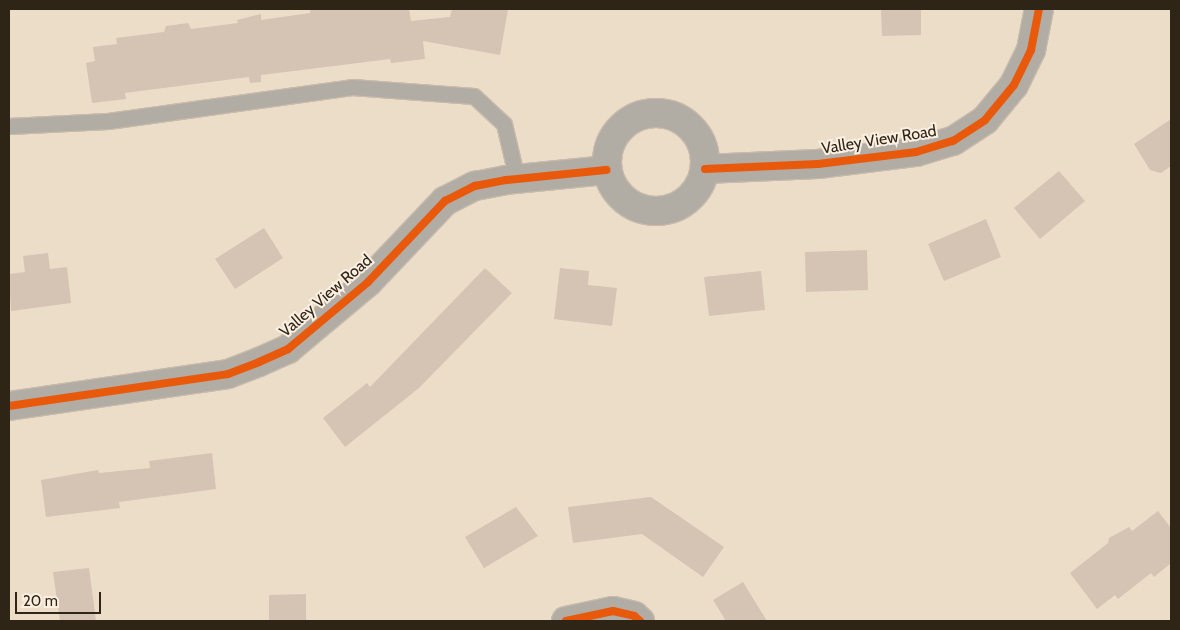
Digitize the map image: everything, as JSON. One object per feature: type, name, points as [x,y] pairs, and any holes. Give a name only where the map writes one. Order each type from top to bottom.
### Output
[{"type":"street","name":"Valley View Road","points":[[705,169],[818,164],[916,152],[953,141],[985,120],[1014,85],[1031,50],[1040,9]]},
{"type":"street","points":[[648,113],[663,113],[678,118],[690,126],[700,139],[705,169],[701,182],[694,193],[674,208],[661,211],[643,209],[626,201],[611,182],[607,162],[612,140],[621,127],[633,118],[648,113]]},
{"type":"street","name":"Valley View Road","points":[[9,406],[228,374],[259,362],[288,348],[368,282],[445,201],[475,186],[607,162]]},
{"type":"street","points":[[566,621],[613,611],[634,616],[640,621]]},
{"type":"lane","points":[[9,126],[108,121],[352,88],[474,96],[504,124],[517,179]]},
{"type":"building","points":[[310,9],[409,9],[411,21],[450,17],[452,9],[508,9],[500,55],[423,41],[425,59],[391,63],[390,59],[261,75],[261,82],[250,83],[249,77],[125,93],[126,99],[92,103],[86,63],[95,61],[93,47],[117,44],[116,38],[164,32],[166,26],[188,23],[191,29],[238,23],[237,20],[261,14],[261,20],[310,13]]},
{"type":"building","points":[[881,9],[921,9],[921,35],[882,36]]},
{"type":"building","points":[[1171,119],[1171,166],[1161,173],[1150,170],[1134,144]]},
{"type":"building","points":[[1059,171],[1085,201],[1040,239],[1014,208]]},
{"type":"building","points":[[986,219],[1001,257],[944,281],[928,244]]},
{"type":"building","points":[[264,228],[283,258],[235,289],[215,259]]},
{"type":"building","points":[[867,250],[868,290],[806,292],[805,252]]},
{"type":"building","points":[[48,253],[50,269],[67,267],[71,303],[11,311],[9,274],[25,272],[23,256]]},
{"type":"building","points":[[485,268],[512,293],[419,388],[345,447],[323,418],[367,383],[370,387]]},
{"type":"building","points":[[560,268],[589,271],[588,285],[617,288],[612,326],[554,319]]},
{"type":"building","points":[[761,271],[765,310],[709,316],[704,277]]},
{"type":"building","points":[[212,453],[216,489],[119,502],[120,508],[46,517],[41,480],[98,470],[99,473],[150,468],[149,461]]},
{"type":"building","points":[[651,497],[724,547],[703,577],[642,534],[573,543],[568,507]]},
{"type":"building","points":[[516,507],[538,536],[484,568],[465,537]]},
{"type":"building","points":[[1158,511],[1171,528],[1171,563],[1154,577],[1151,573],[1118,599],[1115,595],[1097,609],[1070,573],[1108,543],[1109,538],[1129,527],[1132,531]]},
{"type":"building","points":[[89,568],[96,621],[60,621],[53,572]]},
{"type":"building","points":[[743,582],[767,621],[726,621],[713,600]]},
{"type":"building","points":[[306,594],[306,621],[269,621],[269,595]]},
{"type":"cycle path","points":[[705,169],[818,164],[916,152],[953,141],[985,120],[1014,85],[1031,50],[1039,9]]},
{"type":"cycle path","points":[[9,406],[228,374],[259,362],[288,349],[368,282],[445,201],[475,186],[506,180],[607,170]]},
{"type":"cycle path","points":[[566,621],[613,611],[634,616],[640,621]]}]
